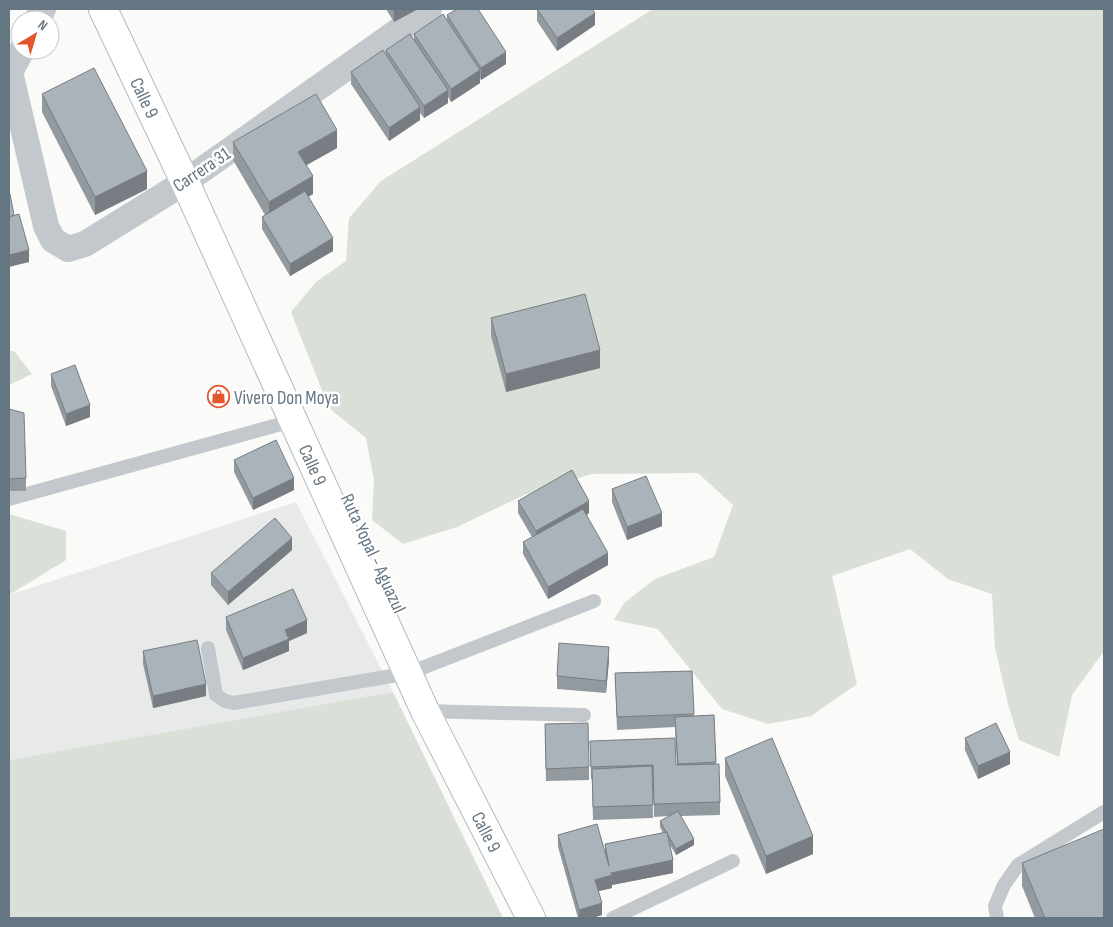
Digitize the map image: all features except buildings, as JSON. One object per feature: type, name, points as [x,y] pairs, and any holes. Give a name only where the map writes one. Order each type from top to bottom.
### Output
[{"type":"street","name":"Carrera 31","points":[[17,60],[10,72],[46,226],[53,240],[68,249],[85,244],[185,182],[429,9]]},
{"type":"lane","name":"Ruta Yopal - Aguazul","points":[[102,9],[185,182],[425,711],[531,918]]},
{"type":"lane","points":[[9,499],[292,421]]},
{"type":"lane","points":[[208,648],[216,695],[224,701],[234,703],[409,674],[594,602]]},
{"type":"lane","points":[[425,711],[584,715]]},
{"type":"lane","points":[[997,918],[995,906],[1004,885],[1018,865],[1104,812]]},
{"type":"lane","points":[[613,918],[733,861]]},
{"type":"shaded area","points":[[653,9],[1104,9],[1104,651],[1072,695],[1059,757],[1019,740],[1008,704],[995,647],[992,594],[948,579],[910,549],[832,576],[857,684],[811,716],[768,724],[722,709],[658,629],[614,620],[624,603],[655,579],[714,557],[733,505],[698,473],[592,474],[524,495],[457,527],[403,544],[372,520],[374,480],[366,438],[329,408],[291,312],[316,282],[346,261],[349,218],[381,181]]},
{"type":"shaded area","points":[[9,350],[15,352],[32,374],[9,385]]},
{"type":"shaded area","points":[[296,502],[393,692],[9,760],[9,595]]},
{"type":"shaded area","points":[[9,514],[66,531],[66,560],[9,595]]},
{"type":"shaded area","points":[[393,692],[503,918],[9,918],[9,760]]},
{"type":"place","name":"Vivero Don Moya","points":[[218,397]]}]
